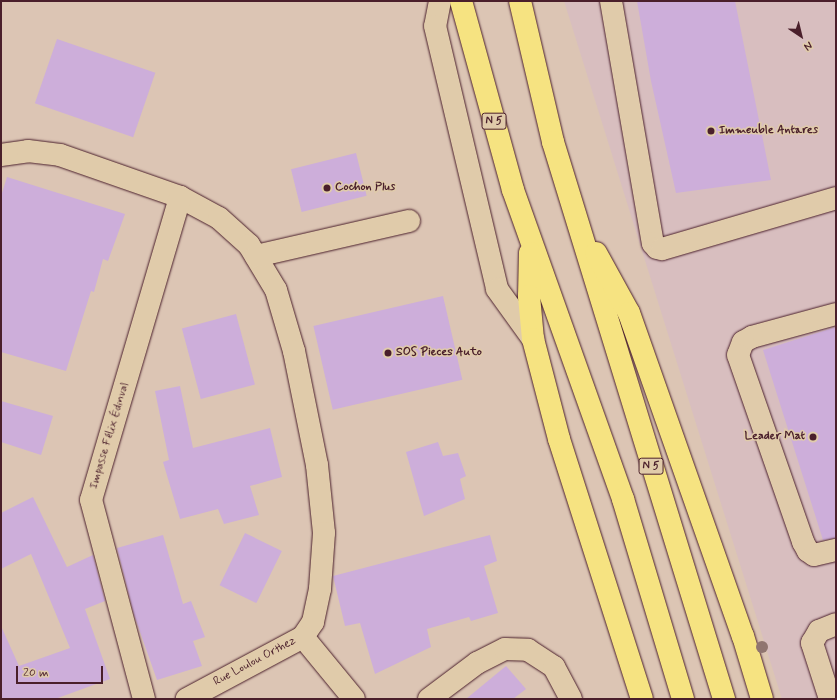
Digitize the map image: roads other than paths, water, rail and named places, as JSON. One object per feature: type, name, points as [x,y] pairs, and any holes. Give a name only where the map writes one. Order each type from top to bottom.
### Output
[{"type":"highway","name":"N 5","points":[[461,1],[514,190],[530,240],[623,499],[683,699]]},
{"type":"highway","name":"N 5","points":[[520,1],[553,142],[582,232],[658,490],[724,699]]},
{"type":"highway","points":[[582,232],[608,272],[629,313],[743,636],[762,699]]},
{"type":"highway","points":[[530,240],[529,296],[533,338],[559,439],[642,699]]},
{"type":"street","points":[[440,1],[435,26],[497,289],[533,338]]},
{"type":"street","points":[[611,1],[652,242],[657,248],[662,249],[836,198]]},
{"type":"street","points":[[1,155],[28,151],[60,155],[180,197],[219,218],[250,246],[276,290],[294,351],[317,465],[324,534],[320,589],[313,622],[303,637],[354,699]]},
{"type":"street","name":"Impasse Félix Édinval","points":[[144,699],[91,500],[180,197]]},
{"type":"street","points":[[256,256],[409,221]]},
{"type":"street","points":[[836,314],[752,337],[743,342],[738,355],[803,542],[808,551],[814,555],[836,550]]},
{"type":"street","points":[[830,699],[812,643],[819,631],[836,624]]},
{"type":"street","name":"Rue Loulou Orthez","points":[[187,699],[303,637]]},
{"type":"street","points":[[429,699],[477,663],[505,649],[528,650],[554,667],[571,699]]},
{"type":"place","name":"Immeuble Antares","points":[[711,131]]},
{"type":"place","name":"Cochon Plus","points":[[327,188]]},
{"type":"place","name":"SOS Pieces Auto","points":[[388,353]]},
{"type":"place","name":"Leader Mat","points":[[813,437]]}]
